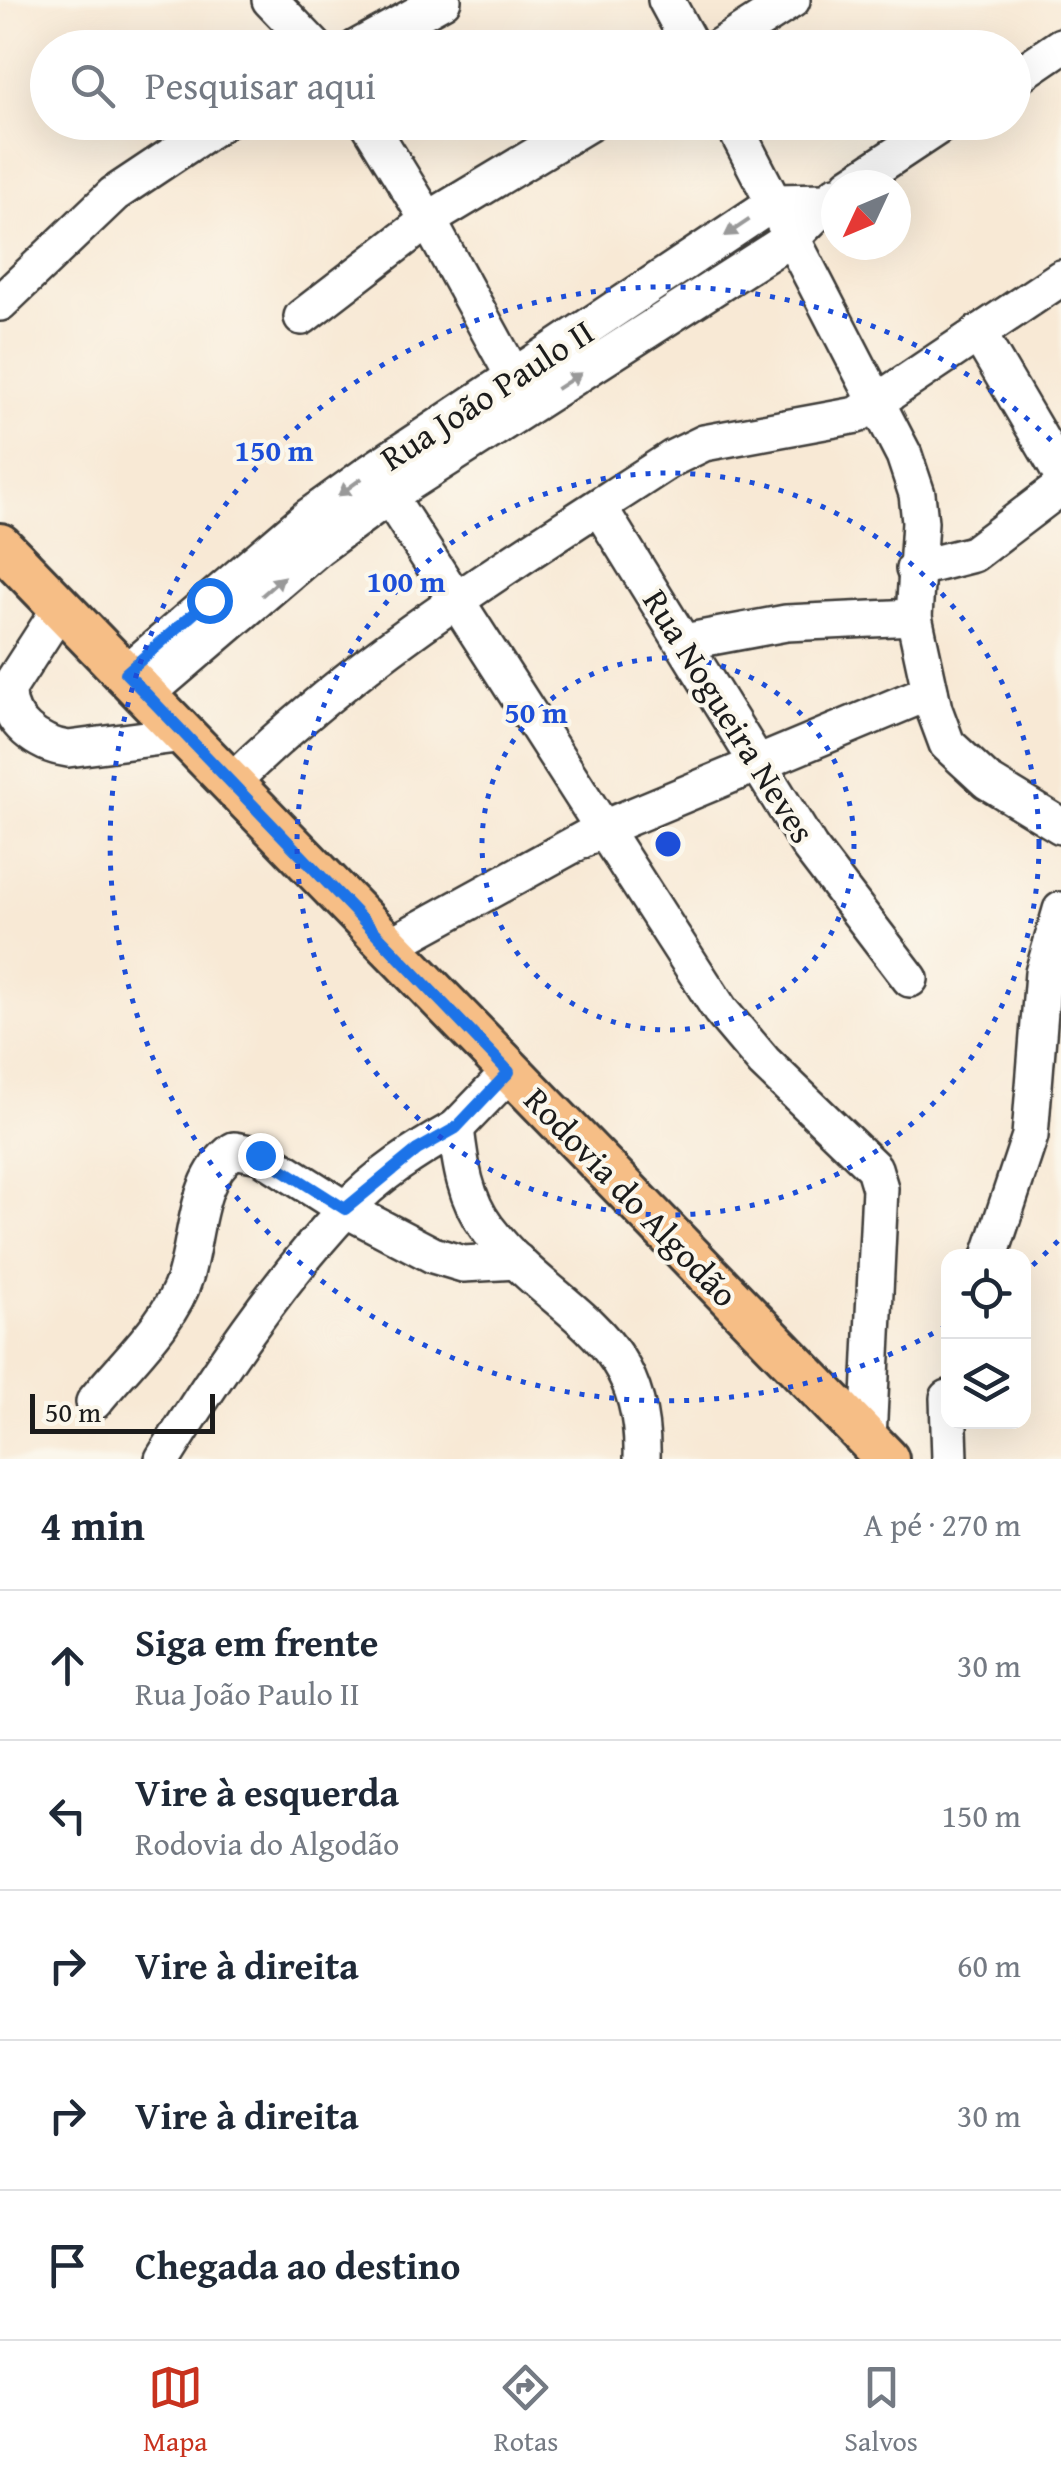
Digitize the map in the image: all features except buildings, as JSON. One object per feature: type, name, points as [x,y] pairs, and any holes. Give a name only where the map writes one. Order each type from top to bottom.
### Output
[{"type":"main road","name":"Rodovia do Algodão","points":[[0,545],[877,1449]]},
{"type":"street","points":[[270,0],[299,30]]},
{"type":"street","points":[[388,30],[442,0]]},
{"type":"street","points":[[666,0],[682,30]]},
{"type":"street","points":[[744,30],[792,0]]},
{"type":"street","points":[[1031,66],[1061,46]]},
{"type":"street","points":[[0,303],[114,194],[195,140]]},
{"type":"street","points":[[379,140],[428,220],[522,392]]},
{"type":"street","points":[[302,317],[428,220],[562,140]]},
{"type":"street","points":[[742,140],[879,403],[917,494],[920,522],[914,569],[914,617],[930,692],[947,744],[965,765],[1061,826]]},
{"type":"street","name":"Rua João Paulo II","points":[[872,170],[918,140]]},
{"type":"street","points":[[776,202],[821,195]]},
{"type":"street","name":"Rua João Paulo II","points":[[136,684],[776,202]]},
{"type":"street","name":"Rua João Paulo II","points":[[136,684],[308,517],[794,237],[821,209]]},
{"type":"street","points":[[230,784],[293,721],[363,666],[599,506],[704,443],[857,415],[1061,278]]},
{"type":"street","points":[[978,332],[1061,474]]},
{"type":"street","points":[[914,569],[973,554],[1061,487]]},
{"type":"street","points":[[389,496],[720,1010],[764,1062],[874,1168],[880,1188],[877,1449]]},
{"type":"street","name":"Rua Nogueira Neves","points":[[599,506],[756,762],[864,923],[910,979]]},
{"type":"street","points":[[61,607],[8,690],[12,713],[41,743],[68,749],[184,734]]},
{"type":"street","points":[[684,642],[786,623],[914,617]]},
{"type":"street","points":[[387,946],[604,828],[930,692]]},
{"type":"street","points":[[992,1249],[1030,1136],[1043,973],[1061,910]]},
{"type":"street","points":[[162,1459],[200,1400],[345,1209],[417,1150],[456,1128],[509,1072]]},
{"type":"street","points":[[456,1128],[462,1177],[486,1226],[517,1261],[587,1322],[620,1358],[637,1396],[642,1459]]},
{"type":"street","points":[[94,1402],[170,1308],[184,1279],[210,1175],[234,1150],[260,1155],[345,1209],[433,1255],[462,1264],[517,1261]]},
{"type":"street","points":[[949,1429],[950,1459]]},
{"type":"route","points":[[209,600],[126,673],[509,1072],[456,1128],[417,1150],[345,1209],[260,1155]]}]
